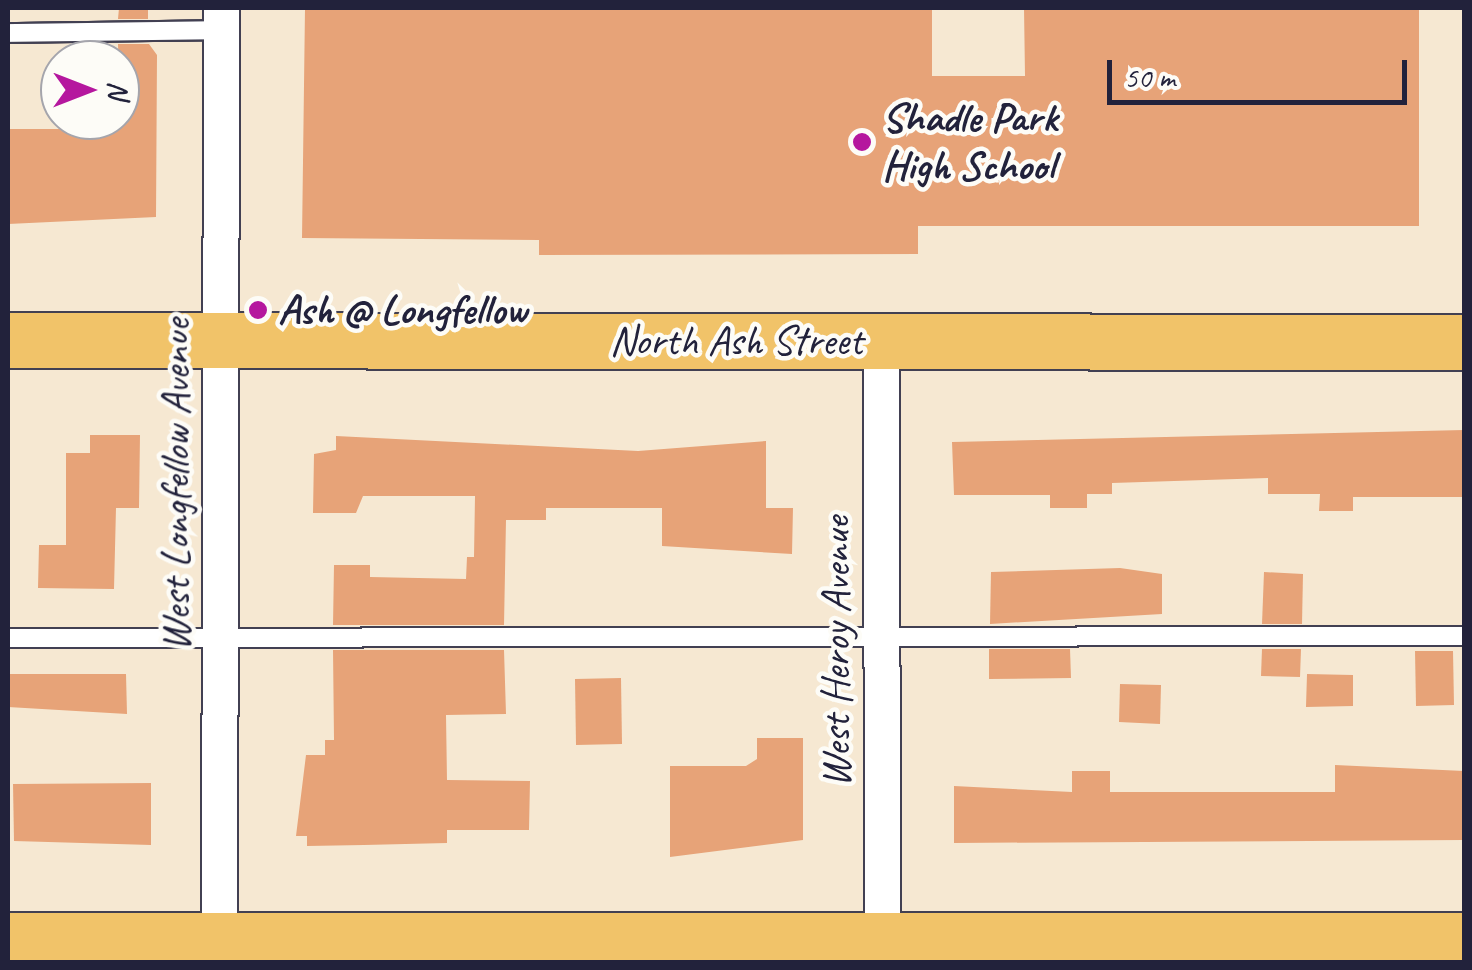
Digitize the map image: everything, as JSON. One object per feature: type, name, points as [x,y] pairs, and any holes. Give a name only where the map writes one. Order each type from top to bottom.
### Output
[{"type":"main road","name":"North Ash Street","points":[[8,340],[1464,342]]},
{"type":"main road","points":[[8,940],[219,951],[882,951],[1464,940]]},
{"type":"street","name":"West Longfellow Avenue","points":[[219,951],[221,19]]},
{"type":"street","name":"West Heroy Avenue","points":[[881,342],[882,951]]},
{"type":"lane","points":[[8,32],[221,19]]},
{"type":"lane","points":[[8,638],[1464,636]]},
{"type":"building","points":[[119,8],[148,8],[148,19],[118,19]]},
{"type":"building","name":"Shadle Park High School","points":[[305,8],[932,8],[932,76],[1025,76],[1024,8],[1419,8],[1419,226],[918,226],[918,254],[539,255],[539,240],[302,238]]},
{"type":"building","points":[[140,44],[149,44],[157,55],[156,217],[8,224],[8,129],[40,129],[40,140],[140,140]]},
{"type":"building","points":[[1464,430],[1464,497],[1353,497],[1353,511],[1319,511],[1320,494],[1268,494],[1268,478],[1112,483],[1112,494],[1087,494],[1087,508],[1050,508],[1050,495],[954,495],[952,442]]},
{"type":"building","points":[[90,435],[140,435],[139,508],[116,508],[114,589],[38,588],[39,545],[66,545],[66,453],[90,453]]},
{"type":"building","points":[[336,436],[638,451],[766,441],[766,508],[793,508],[792,554],[662,546],[662,508],[546,508],[546,520],[506,520],[504,625],[333,625],[334,565],[370,565],[370,577],[466,579],[467,557],[474,557],[475,496],[363,496],[356,513],[313,513],[314,454],[336,450]]},
{"type":"building","points":[[1120,568],[1162,574],[1162,614],[990,624],[991,572]]},
{"type":"building","points":[[1264,572],[1303,574],[1302,624],[1262,624]]},
{"type":"building","points":[[989,649],[1070,649],[1071,678],[989,679]]},
{"type":"building","points":[[1262,649],[1301,649],[1300,677],[1261,676]]},
{"type":"building","points":[[333,650],[504,650],[506,714],[446,715],[447,780],[530,781],[529,830],[447,830],[447,843],[307,846],[307,836],[296,836],[306,755],[325,755],[325,740],[334,740]]},
{"type":"building","points":[[1415,651],[1453,651],[1454,705],[1416,706]]},
{"type":"building","points":[[8,674],[126,674],[127,714],[8,707]]},
{"type":"building","points":[[1307,674],[1353,675],[1353,706],[1306,707]]},
{"type":"building","points":[[621,678],[622,744],[576,745],[575,679]]},
{"type":"building","points":[[1120,684],[1161,685],[1160,724],[1119,722]]},
{"type":"building","points":[[757,738],[803,738],[803,840],[670,857],[670,766],[746,766],[757,759]]},
{"type":"building","points":[[1335,765],[1464,771],[1464,840],[954,843],[954,786],[1072,792],[1072,771],[1110,771],[1110,792],[1335,792]]},
{"type":"building","points":[[151,783],[151,845],[14,841],[13,784]]},
{"type":"place","name":"Shadle Park High School","points":[[862,142]]},
{"type":"place","name":"Ash @ Longfellow","points":[[258,310]]}]
